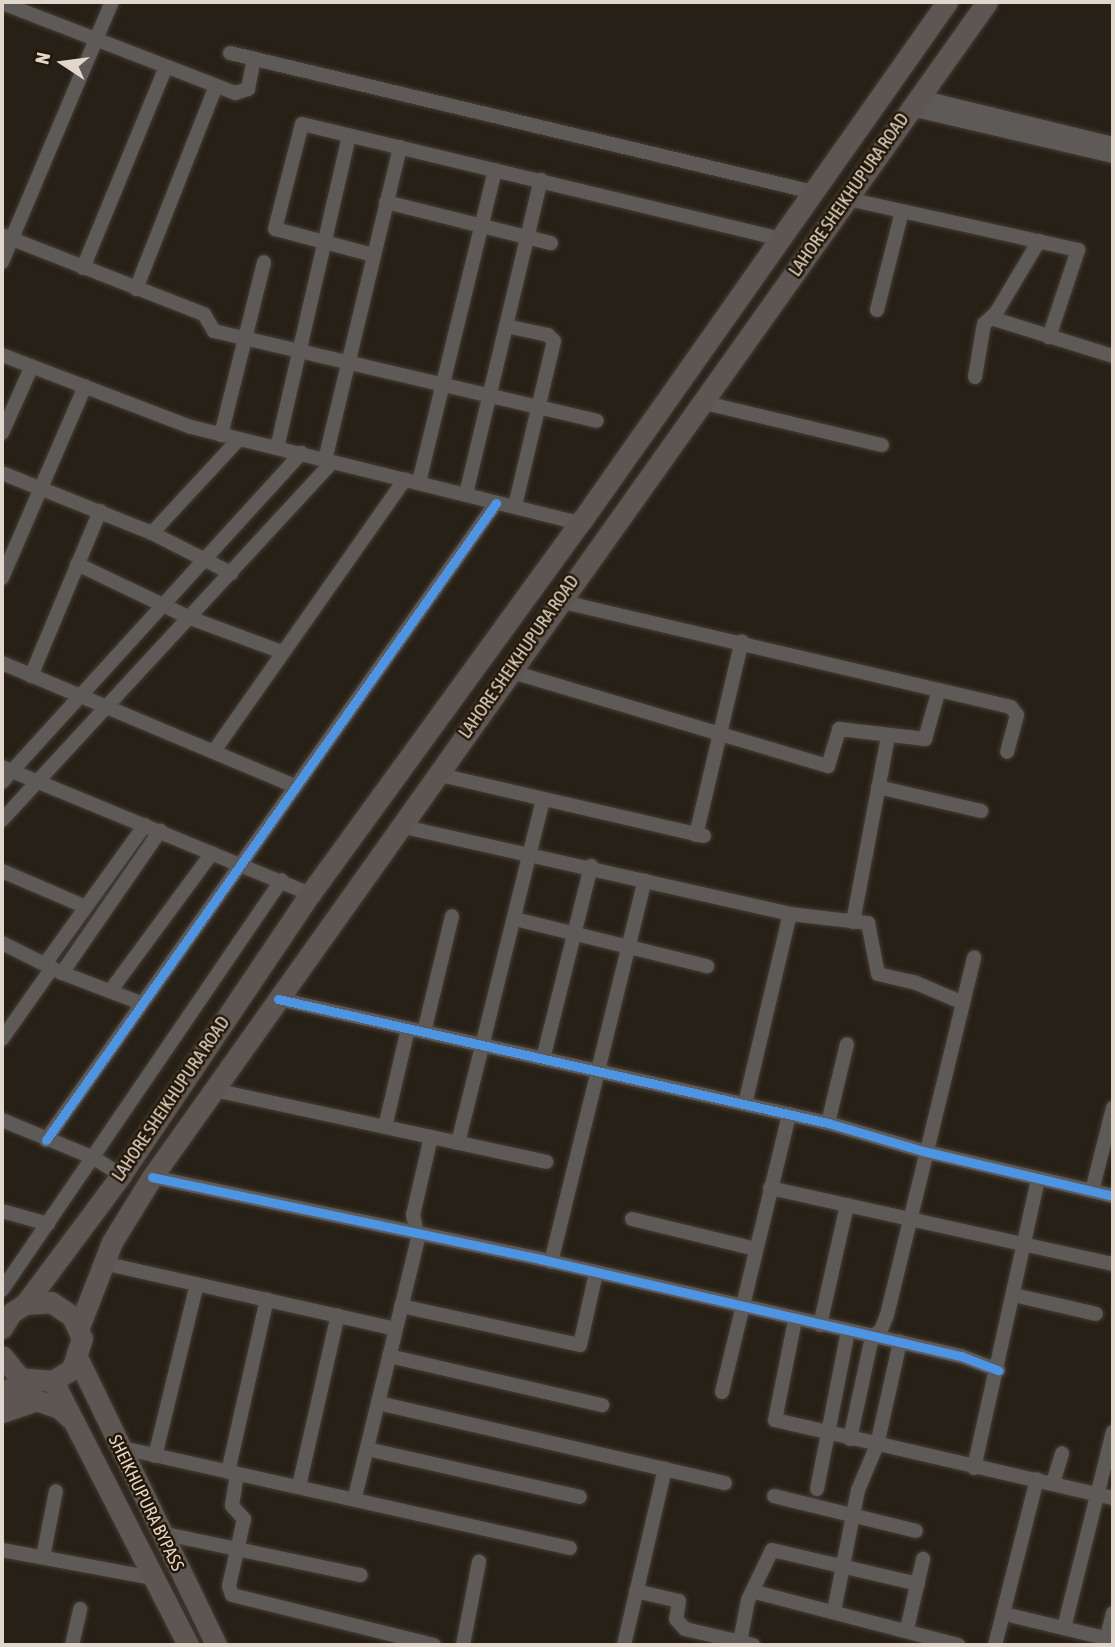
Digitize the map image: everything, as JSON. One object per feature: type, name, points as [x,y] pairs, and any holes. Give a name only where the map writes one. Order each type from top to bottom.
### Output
[{"type":"highway","name":"LAHORE SHEIKHUPURA ROAD","points":[[2,1328],[11,1313],[25,1304],[121,1175],[310,894],[580,523],[947,2]]},
{"type":"highway","name":"LAHORE SHEIKHUPURA ROAD","points":[[78,1359],[79,1327],[103,1263],[152,1177],[509,671],[987,2]]},
{"type":"highway","points":[[25,1304],[37,1300],[63,1307],[79,1327]]},
{"type":"highway","points":[[2,1356],[13,1373],[27,1381]]},
{"type":"highway","points":[[2,1393],[27,1381],[53,1381],[78,1359]]},
{"type":"highway","name":"SHEIKHUPURA BYPASS","points":[[78,1359],[118,1447],[216,1645]]},
{"type":"highway","name":"SHEIKHUPURA BYPASS","points":[[53,1381],[188,1645]]},
{"type":"highway","points":[[2,1412],[36,1400],[59,1408],[77,1424]]},
{"type":"street","points":[[2,262],[6,237],[112,2]]},
{"type":"street","points":[[2,4],[235,93],[245,91],[254,59]]},
{"type":"street","points":[[230,53],[813,192]]},
{"type":"street","points":[[83,268],[166,67]]},
{"type":"street","points":[[136,289],[216,86]]},
{"type":"street","points":[[915,103],[1113,144]]},
{"type":"street","points":[[915,103],[1113,156]]},
{"type":"street","points":[[373,255],[324,243],[275,226],[300,127],[349,135],[779,239]]},
{"type":"street","points":[[276,448],[349,135]]},
{"type":"street","points":[[2,820],[104,706],[231,573],[328,461],[347,361],[400,147]]},
{"type":"street","points":[[214,751],[282,652],[412,481],[443,384],[495,170]]},
{"type":"street","points":[[466,494],[541,180]]},
{"type":"street","points":[[848,199],[1079,252],[1049,337]]},
{"type":"street","points":[[386,202],[551,243]]},
{"type":"street","points":[[877,310],[902,211]]},
{"type":"street","points":[[6,237],[204,314],[212,331],[299,349],[597,421]]},
{"type":"street","points":[[975,377],[983,326],[991,318],[1040,241]]},
{"type":"street","points":[[221,435],[264,262]]},
{"type":"street","points":[[991,318],[1113,356]]},
{"type":"street","points":[[506,326],[553,339],[515,506]]},
{"type":"street","points":[[2,355],[221,435],[580,523]]},
{"type":"street","points":[[2,433],[32,366]]},
{"type":"street","points":[[2,578],[85,386]]},
{"type":"street","points":[[701,402],[882,445]]},
{"type":"street","points":[[152,533],[239,439]]},
{"type":"street","points":[[2,782],[7,769],[167,603],[301,453]]},
{"type":"street","points":[[2,473],[152,533],[231,573]]},
{"type":"street","points":[[46,1140],[496,503]]},
{"type":"street","points":[[31,676],[100,511]]},
{"type":"street","points":[[77,564],[167,603],[190,618],[282,652]]},
{"type":"street","points":[[559,601],[742,641],[1016,710],[1007,752]]},
{"type":"street","points":[[436,774],[700,835],[742,641]]},
{"type":"street","points":[[2,663],[295,786]]},
{"type":"street","points":[[509,671],[828,766],[839,729],[888,737],[925,739],[939,690]]},
{"type":"street","points":[[853,922],[888,737]]},
{"type":"street","points":[[7,769],[282,880],[310,894]]},
{"type":"street","points":[[878,787],[981,811]]},
{"type":"street","points":[[458,1143],[480,1045],[490,1024],[543,800]]},
{"type":"street","points":[[53,968],[86,906],[145,825]]},
{"type":"street","points":[[400,826],[591,866],[790,914],[871,925],[872,952],[880,976],[914,982],[963,1003]]},
{"type":"street","points":[[2,1039],[53,968],[160,831]]},
{"type":"street","points":[[111,989],[212,853]]},
{"type":"street","points":[[543,1059],[591,866]]},
{"type":"street","points":[[2,871],[86,906]]},
{"type":"street","points":[[2,1290],[282,880]]},
{"type":"street","points":[[551,1262],[645,880]]},
{"type":"street","points":[[745,1104],[790,914]]},
{"type":"street","points":[[424,1032],[452,916]]},
{"type":"street","points":[[515,919],[707,965]]},
{"type":"street","points":[[2,943],[53,968],[141,1003]]},
{"type":"street","points":[[850,1439],[872,1336],[881,1330],[887,1315],[923,1151],[974,957]]},
{"type":"street","points":[[278,999],[828,1123],[923,1151],[1113,1196]]},
{"type":"street","points":[[385,1127],[408,1029]]},
{"type":"street","points":[[828,1123],[847,1044]]},
{"type":"street","points":[[214,1090],[546,1162]]},
{"type":"street","points":[[1092,1191],[1113,1108]]},
{"type":"street","points":[[722,1392],[789,1114]]},
{"type":"street","points":[[2,1120],[94,1158],[121,1175]]},
{"type":"street","points":[[355,1497],[418,1233],[413,1215],[431,1137]]},
{"type":"street","points":[[152,1177],[551,1262],[742,1308],[961,1356],[998,1370]]},
{"type":"street","points":[[974,1468],[1026,1244],[1038,1179]]},
{"type":"street","points":[[770,1188],[1113,1264]]},
{"type":"street","points":[[820,1325],[847,1205]]},
{"type":"street","points":[[2,1212],[48,1224]]},
{"type":"street","points":[[632,1219],[756,1249]]},
{"type":"street","points":[[103,1263],[396,1329]]},
{"type":"street","points":[[401,1306],[580,1345],[596,1273]]},
{"type":"street","points":[[155,1456],[197,1284]]},
{"type":"street","points":[[1014,1295],[1096,1314]]},
{"type":"street","points":[[267,1300],[232,1473],[232,1506],[244,1519],[229,1586],[236,1597],[434,1645]]},
{"type":"street","points":[[299,1486],[338,1315]]},
{"type":"street","points":[[795,1320],[773,1417],[877,1446],[1037,1479],[1113,1498]]},
{"type":"street","points":[[817,1489],[848,1331]]},
{"type":"street","points":[[834,1611],[862,1475],[877,1446],[900,1342]]},
{"type":"street","points":[[389,1356],[602,1405]]},
{"type":"street","points":[[378,1402],[726,1483]]},
{"type":"street","points":[[1064,1628],[1095,1492],[1113,1435]]},
{"type":"street","points":[[118,1447],[355,1497],[570,1548]]},
{"type":"street","points":[[367,1449],[580,1497]]},
{"type":"street","points":[[1053,1483],[1062,1453]]},
{"type":"street","points":[[624,1645],[666,1469]]},
{"type":"street","points":[[995,1645],[1037,1479]]},
{"type":"street","points":[[43,1556],[56,1491]]},
{"type":"street","points":[[774,1496],[916,1531]]},
{"type":"street","points":[[161,1532],[361,1575]]},
{"type":"street","points":[[2,1550],[153,1578]]},
{"type":"street","points":[[636,1591],[679,1601],[676,1619],[685,1629],[746,1644],[748,1601],[755,1592],[772,1550],[918,1584]]},
{"type":"street","points":[[906,1629],[923,1559]]},
{"type":"street","points":[[463,1645],[480,1562]]},
{"type":"street","points":[[755,1592],[906,1629],[958,1645]]},
{"type":"street","points":[[72,1645],[80,1609]]},
{"type":"street","points":[[1013,1616],[1109,1641],[1113,1614]]},
{"type":"cycle path","points":[[46,1140],[496,503]]},
{"type":"cycle path","points":[[278,999],[828,1123],[923,1151],[1113,1196]]},
{"type":"cycle path","points":[[152,1177],[540,1259],[961,1356],[998,1370]]}]
